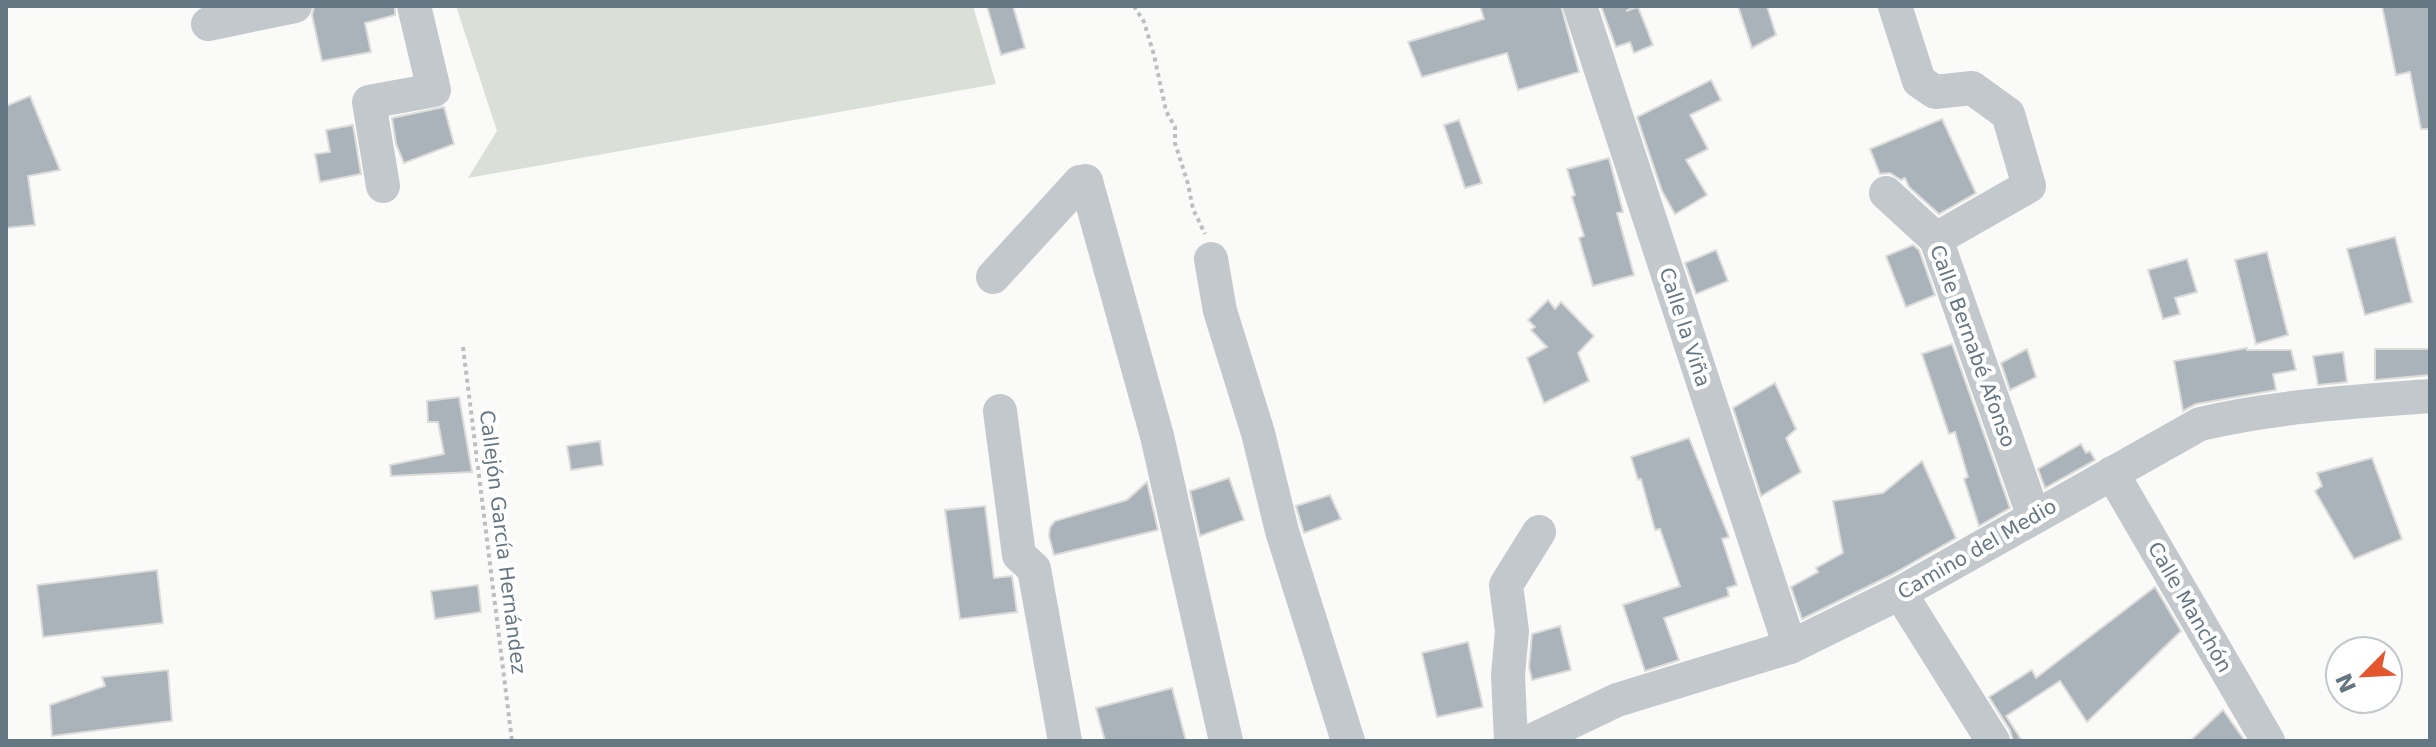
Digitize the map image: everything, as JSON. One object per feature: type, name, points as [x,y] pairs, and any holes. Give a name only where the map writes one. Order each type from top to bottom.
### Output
[{"type":"street","points":[[208,24],[295,6]]},
{"type":"street","points":[[383,186],[369,102],[434,90],[414,6]]},
{"type":"street","name":"Calle la Viña","points":[[1580,6],[1790,647]]},
{"type":"street","points":[[1895,6],[1919,81],[1935,92],[1972,88],[2008,114],[2029,186],[1936,239]]},
{"type":"street","points":[[993,277],[1080,182],[1086,181],[1157,436],[1226,741]]},
{"type":"street","name":"Calle Bernabé Afonso","points":[[1886,193],[1936,239],[2034,517]]},
{"type":"street","points":[[1211,259],[1220,311],[1258,433],[1282,531],[1348,741]]},
{"type":"street","name":"Camino del Medio","points":[[1531,741],[1617,700],[1790,647],[1900,593],[2200,424],[2293,406],[2430,396]]},
{"type":"street","points":[[1000,411],[1019,555],[1034,569],[1065,741]]},
{"type":"street","name":"Calle Manchón","points":[[2112,473],[2268,741]]},
{"type":"street","points":[[1511,741],[1508,675],[1512,631],[1506,585],[1539,532]]},
{"type":"street","points":[[1900,593],[1993,741]]},
{"type":"path","points":[[1134,6],[1144,22],[1166,111],[1175,127],[1175,143],[1193,209],[1212,249],[1211,259]]},
{"type":"path","name":"Callejón García Hernández","points":[[463,347],[512,741]]},
{"type":"shaded area","points":[[456,6],[973,6],[996,84],[468,178],[497,131]]},
{"type":"building","points":[[314,6],[395,6],[395,15],[365,23],[371,52],[322,61],[312,15]]},
{"type":"building","points":[[987,6],[1013,6],[1025,48],[1001,55]]},
{"type":"building","points":[[1480,6],[1561,6],[1579,72],[1518,90],[1507,53],[1422,77],[1408,42],[1484,19]]},
{"type":"building","points":[[1601,6],[1636,6],[1626,11],[1638,7],[1653,45],[1634,53],[1630,42],[1616,47]]},
{"type":"building","points":[[1738,6],[1767,6],[1776,35],[1752,48]]},
{"type":"building","points":[[2382,6],[2430,6],[2430,129],[2421,129],[2410,72],[2396,75]]},
{"type":"building","points":[[1711,80],[1721,100],[1690,115],[1708,149],[1686,160],[1707,195],[1675,214],[1662,191],[1637,117]]},
{"type":"building","points":[[30,96],[60,170],[28,176],[35,225],[6,228],[6,106]]},
{"type":"building","points":[[444,107],[454,144],[404,163],[396,144],[392,118]]},
{"type":"building","points":[[1942,119],[1976,193],[1939,214],[1909,187],[1905,178],[1901,180],[1890,173],[1880,174],[1870,149]]},
{"type":"building","points":[[1459,120],[1482,183],[1465,188],[1444,125]]},
{"type":"building","points":[[353,125],[361,174],[320,182],[315,154],[330,152],[326,130]]},
{"type":"building","points":[[1609,158],[1623,212],[1617,213],[1634,275],[1593,286],[1579,238],[1584,236],[1567,169]]},
{"type":"building","points":[[2395,237],[2412,302],[2365,315],[2347,249]]},
{"type":"building","points":[[1913,245],[1919,250],[1935,295],[1906,307],[1886,256]]},
{"type":"building","points":[[1716,250],[1728,281],[1696,294],[1685,263]]},
{"type":"building","points":[[2267,252],[2288,335],[2256,344],[2235,260]]},
{"type":"building","points":[[2187,259],[2197,292],[2175,298],[2180,314],[2163,319],[2148,270]]},
{"type":"building","points":[[1548,300],[1555,309],[1561,302],[1594,336],[1578,353],[1589,381],[1544,403],[1527,358],[1547,347],[1531,330],[1535,327],[1528,320]]},
{"type":"building","points":[[1952,344],[2010,508],[1979,526],[1964,479],[1968,477],[1955,432],[1949,434],[1922,354]]},
{"type":"building","points":[[2247,348],[2291,350],[2296,370],[2273,374],[2276,390],[2196,404],[2183,411],[2174,361]]},
{"type":"building","points":[[2027,349],[2036,377],[2010,390],[2001,363]]},
{"type":"building","points":[[2375,349],[2430,349],[2430,375],[2375,380]]},
{"type":"building","points":[[2343,352],[2347,382],[2318,385],[2313,356]]},
{"type":"building","points":[[1775,383],[1796,429],[1786,438],[1801,472],[1761,496],[1733,408]]},
{"type":"building","points":[[459,397],[472,472],[391,476],[390,465],[444,454],[438,422],[428,422],[427,401]]},
{"type":"building","points":[[1689,438],[1729,537],[1722,539],[1737,585],[1727,588],[1729,596],[1664,618],[1679,660],[1645,671],[1623,605],[1680,586],[1660,529],[1655,530],[1641,479],[1638,480],[1631,457]]},
{"type":"building","points":[[600,441],[603,465],[571,470],[567,446]]},
{"type":"building","points":[[2081,444],[2095,460],[2045,488],[2038,469]]},
{"type":"building","points":[[2372,458],[2402,539],[2354,559],[2315,491],[2322,486],[2317,473]]},
{"type":"building","points":[[1922,461],[1956,538],[1891,575],[1802,619],[1791,587],[1843,553],[1833,501],[1883,493]]},
{"type":"building","points":[[1229,478],[1244,520],[1200,536],[1190,491]]},
{"type":"building","points":[[1147,482],[1158,530],[1054,555],[1049,536],[1050,527],[1055,521],[1127,500]]},
{"type":"building","points":[[1330,495],[1341,519],[1304,533],[1296,506]]},
{"type":"building","points":[[985,506],[994,578],[1012,576],[1017,612],[960,619],[945,510]]},
{"type":"building","points":[[157,570],[163,623],[43,637],[37,585]]},
{"type":"building","points":[[478,585],[481,612],[435,619],[431,591]]},
{"type":"building","points":[[2155,587],[2181,631],[2087,722],[2060,681],[2006,716],[2022,741],[2013,741],[2010,730],[1989,697],[2032,670],[2036,678]]},
{"type":"building","points":[[1560,626],[1571,670],[1532,680],[1529,667],[1532,634]]},
{"type":"building","points":[[1468,642],[1483,707],[1437,717],[1422,653]]},
{"type":"building","points":[[168,670],[172,721],[52,736],[50,705],[105,686],[102,677]]},
{"type":"building","points":[[1172,688],[1186,741],[1105,741],[1096,708]]},
{"type":"building","points":[[2223,710],[2245,741],[2190,741]]}]
